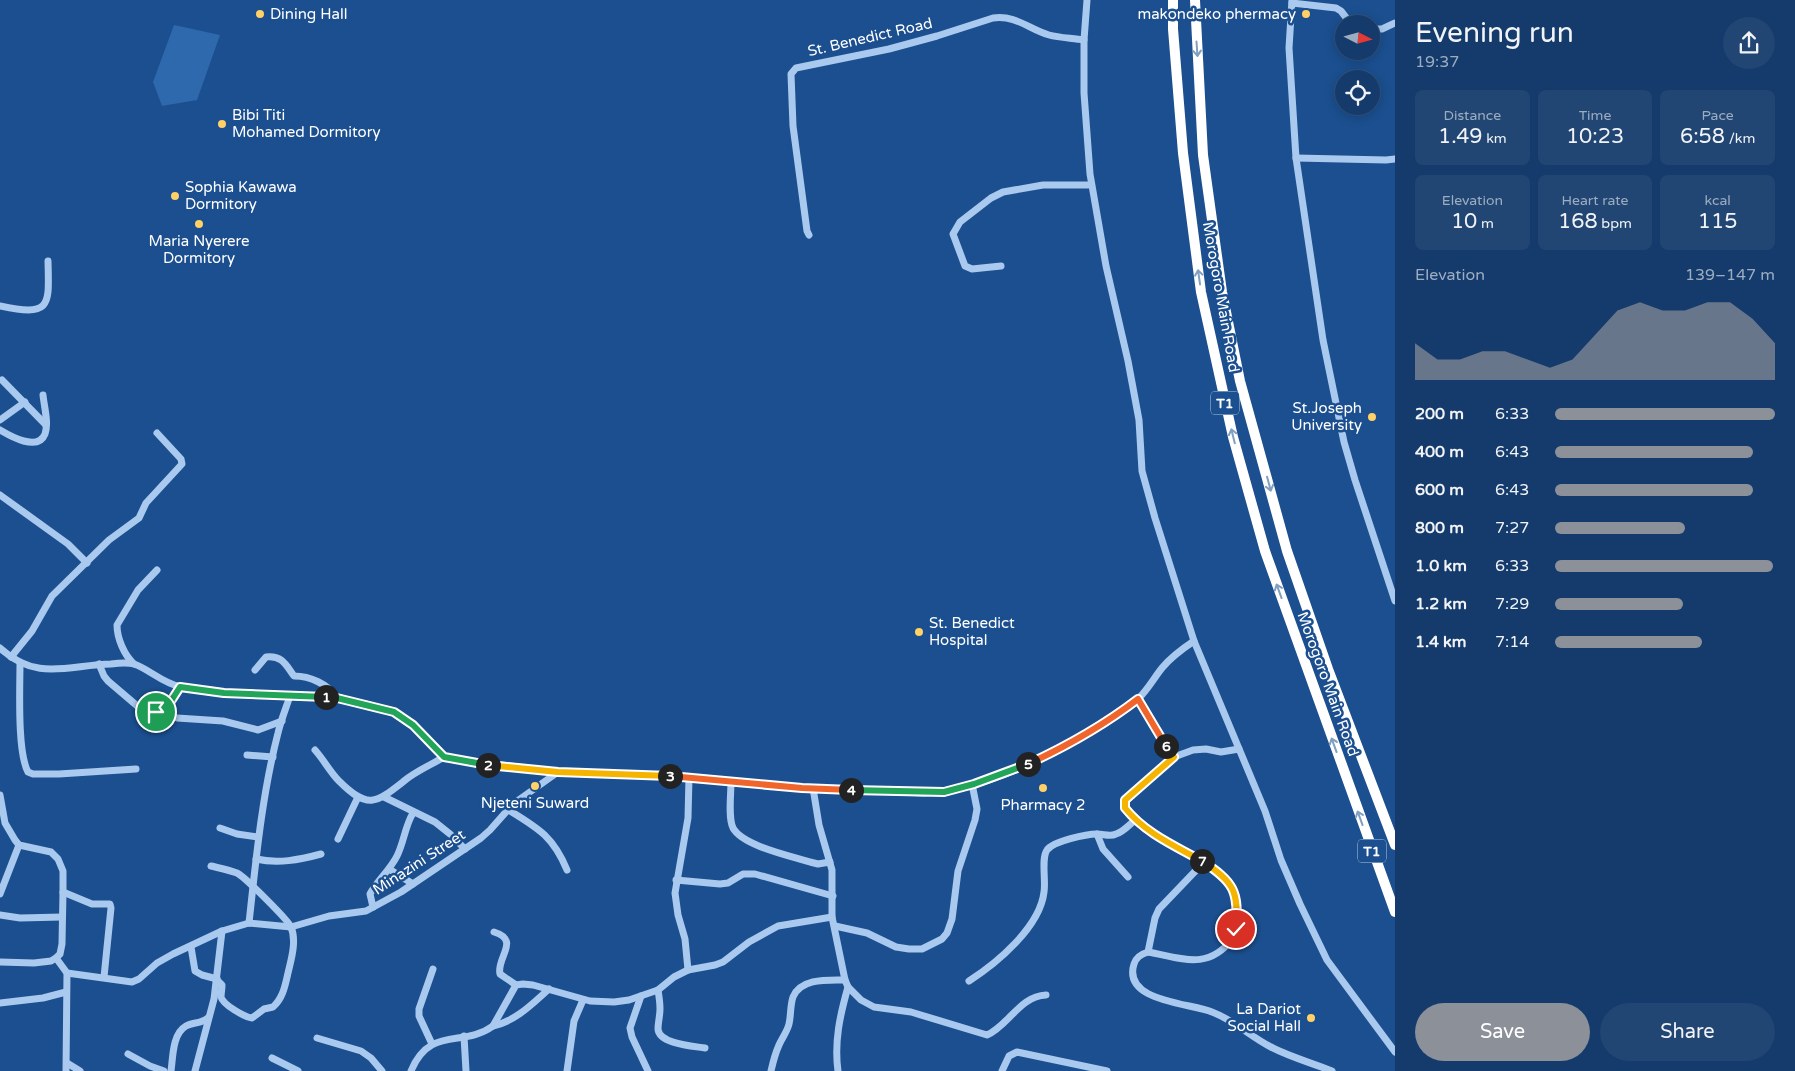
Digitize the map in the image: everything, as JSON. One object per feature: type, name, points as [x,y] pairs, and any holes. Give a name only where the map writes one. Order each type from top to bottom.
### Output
[{"type":"highway","name":"Morogoro Main Road","points":[[1173,0],[1173,29],[1183,153],[1200,282],[1233,437],[1265,551],[1395,912]]},
{"type":"highway","name":"Morogoro Main Road","points":[[1195,0],[1204,155],[1222,292],[1240,381],[1287,550],[1328,669],[1395,845]]},
{"type":"street","points":[[1087,0],[1084,40],[1084,93],[1090,174],[1106,266],[1128,361],[1137,410],[1142,471],[1194,641],[1265,811],[1281,860],[1327,960],[1395,1052]]},
{"type":"street","points":[[1344,15],[1336,8],[1292,2],[1290,68],[1296,158],[1321,331],[1344,442],[1354,480],[1395,601]]},
{"type":"street","name":"St. Benedict Road","points":[[809,235],[793,126],[791,74],[796,68],[889,49],[1002,17],[1016,19],[1040,32],[1050,35],[1084,40]]},
{"type":"street","points":[[1380,29],[1394,22]]},
{"type":"street","points":[[1296,158],[1395,159]]},
{"type":"street","points":[[1001,266],[972,269],[965,266],[953,234],[960,222],[991,198],[1003,192],[1043,185],[1088,185]]},
{"type":"street","points":[[0,306],[34,310],[43,307],[47,302],[49,294],[48,260]]},
{"type":"street","points":[[2,380],[46,425]]},
{"type":"street","points":[[0,430],[20,440],[38,442],[43,438],[46,433],[46,425],[43,395]]},
{"type":"street","points":[[0,420],[24,402]]},
{"type":"street","points":[[11,657],[32,632],[52,596],[109,540],[139,518],[146,503],[182,464],[181,459],[157,433]]},
{"type":"street","points":[[0,495],[68,544],[87,563]]},
{"type":"street","points":[[157,570],[138,590],[117,625],[117,631],[128,658],[134,664],[165,682],[180,687],[224,693],[337,698],[394,712],[413,725],[444,757],[482,764],[558,772],[660,775],[813,788],[924,793],[944,792],[1017,769],[1065,747],[1123,711],[1138,699],[1162,668],[1179,651],[1194,641]]},
{"type":"street","points":[[1,652],[41,670],[99,664],[134,664]]},
{"type":"street","points":[[256,670],[266,657],[282,659],[294,676],[305,676],[316,680],[334,693],[337,698]]},
{"type":"street","points":[[20,662],[21,734],[25,766],[28,772],[33,774],[59,774],[136,769]]},
{"type":"street","points":[[99,664],[104,676],[140,708],[177,718],[223,721],[253,730],[282,721]]},
{"type":"street","points":[[156,712],[171,701],[180,687]]},
{"type":"street","points":[[249,923],[258,837],[273,757],[290,696]]},
{"type":"street","points":[[1138,699],[1174,757]]},
{"type":"street","points":[[1239,749],[1221,752],[1206,749],[1193,750],[1174,757],[1125,800],[1125,808],[1135,820],[1149,831],[1204,862],[1225,878],[1233,887],[1236,900],[1236,929],[1233,937],[1225,947],[1210,958],[1200,960],[1148,952],[1141,954],[1136,959],[1133,967],[1134,978],[1142,990],[1160,1000],[1212,1011],[1228,1019],[1252,1037],[1272,1048],[1332,1071]]},
{"type":"street","points":[[316,750],[338,780],[358,797],[372,801],[384,797],[412,775],[444,757]]},
{"type":"street","points":[[247,755],[273,757]]},
{"type":"street","name":"Minazini Street","points":[[68,973],[132,982],[139,979],[157,963],[222,931],[249,923],[291,927],[329,916],[355,913],[373,907],[413,884],[465,849],[490,830],[507,810],[558,772]]},
{"type":"street","points":[[688,970],[685,939],[674,893],[688,818],[689,777]]},
{"type":"street","points":[[731,782],[732,827],[737,833],[750,842],[810,862],[818,864],[830,862]]},
{"type":"street","points":[[835,926],[867,933],[896,947],[909,949],[922,949],[942,939],[948,932],[952,919],[958,871],[975,820],[977,809],[972,784]]},
{"type":"street","points":[[813,788],[819,826],[832,870],[832,917],[846,984],[837,1034],[838,1071]]},
{"type":"street","points":[[0,795],[4,823],[19,845],[51,852],[58,860],[63,871],[62,944],[60,954],[52,961],[34,963],[0,962]]},
{"type":"street","points":[[338,839],[358,797]]},
{"type":"street","points":[[384,797],[413,813],[435,822],[465,849]]},
{"type":"street","points":[[507,810],[528,820],[550,840],[560,852],[567,870]]},
{"type":"street","points":[[373,907],[370,894],[389,869],[402,846],[408,822],[413,813]]},
{"type":"street","points":[[969,981],[1007,951],[1036,917],[1044,892],[1045,854],[1047,850],[1056,844],[1082,836],[1097,834],[1112,836],[1118,834],[1135,820]]},
{"type":"street","points":[[220,828],[233,833],[258,837]]},
{"type":"street","points":[[1097,834],[1103,849],[1128,877]]},
{"type":"street","points":[[0,894],[19,845]]},
{"type":"street","points":[[256,859],[283,862],[305,859],[321,854]]},
{"type":"street","points":[[1148,952],[1155,918],[1159,909],[1204,862]]},
{"type":"street","points":[[191,947],[195,970],[202,975],[217,979],[222,985],[222,1000],[249,1018],[254,1017],[264,1009],[273,1007],[281,999],[292,956],[291,927],[253,886],[238,874],[211,866]]},
{"type":"street","points":[[389,869],[413,884]]},
{"type":"street","points":[[676,880],[720,884],[743,874],[755,874],[833,896]]},
{"type":"street","points":[[63,892],[92,904],[108,903],[111,908],[104,977]]},
{"type":"street","points":[[0,915],[20,918],[62,917]]},
{"type":"street","points":[[494,932],[506,940],[507,946],[499,968],[500,974],[516,985],[533,985],[583,1000],[614,1002],[658,990],[688,970],[715,966],[749,942],[778,926],[832,917]]},
{"type":"street","points":[[195,1071],[217,979],[222,931]]},
{"type":"street","points":[[56,958],[68,973],[66,992],[66,1069],[80,1071]]},
{"type":"street","points":[[432,1044],[419,1016],[419,1009],[433,969]]},
{"type":"street","points":[[771,1071],[774,1055],[789,1024],[792,999],[797,990],[804,985],[814,982],[846,984],[861,1000],[874,1007],[911,1012],[987,1035],[1014,1011],[1040,995],[1046,995]]},
{"type":"street","points":[[411,1071],[414,1063],[432,1044],[441,1040],[487,1031],[493,1026],[516,985]]},
{"type":"street","points":[[493,1026],[505,1023],[518,1016],[549,989]]},
{"type":"street","points":[[658,990],[660,1009],[658,1030],[660,1035],[674,1042],[705,1048]]},
{"type":"street","points":[[0,1003],[37,999],[66,992]]},
{"type":"street","points":[[641,996],[630,1028],[632,1037],[648,1071]]},
{"type":"street","points":[[567,1071],[574,1021],[583,1000]]},
{"type":"street","points":[[171,1071],[176,1038],[181,1030],[187,1025],[204,1022],[208,1018]]},
{"type":"street","points":[[464,1036],[466,1071]]},
{"type":"street","points":[[316,1038],[361,1051],[371,1058],[382,1071]]},
{"type":"street","points":[[1002,1071],[1009,1056],[1017,1052],[1107,1071]]},
{"type":"street","points":[[128,1054],[164,1071]]},
{"type":"street","points":[[272,1058],[298,1071]]},
{"type":"shaded area","points":[[174,25],[220,35],[197,100],[162,106],[153,82]]},
{"type":"place","name":"Dining Hall","points":[[260,14]]},
{"type":"place","name":"makondeko phermacy","points":[[1306,14]]},
{"type":"place","name":"Bibi Titi Mohamed Dormitory","points":[[222,124]]},
{"type":"place","name":"Sophia Kawawa Dormitory","points":[[175,196]]},
{"type":"place","name":"Maria Nyerere Dormitory","points":[[199,224]]},
{"type":"place","name":"St.Joseph University","points":[[1372,417]]},
{"type":"place","name":"St. Benedict Hospital","points":[[919,632]]},
{"type":"place","name":"Njeteni Suward","points":[[535,786]]},
{"type":"place","name":"Pharmacy 2","points":[[1043,788]]},
{"type":"place","name":"La Dariot Social Hall","points":[[1311,1018]]},
{"type":"route","points":[[156,712],[171,701],[180,687],[224,693],[337,698],[394,712],[413,725],[439,753],[452,760],[558,772],[660,775],[802,788],[924,793],[944,792],[1017,769],[1065,747],[1123,711],[1138,699],[1150,722],[1174,757],[1125,800],[1125,808],[1135,820],[1149,831],[1204,862],[1225,878],[1233,887],[1236,900],[1236,929]]}]
